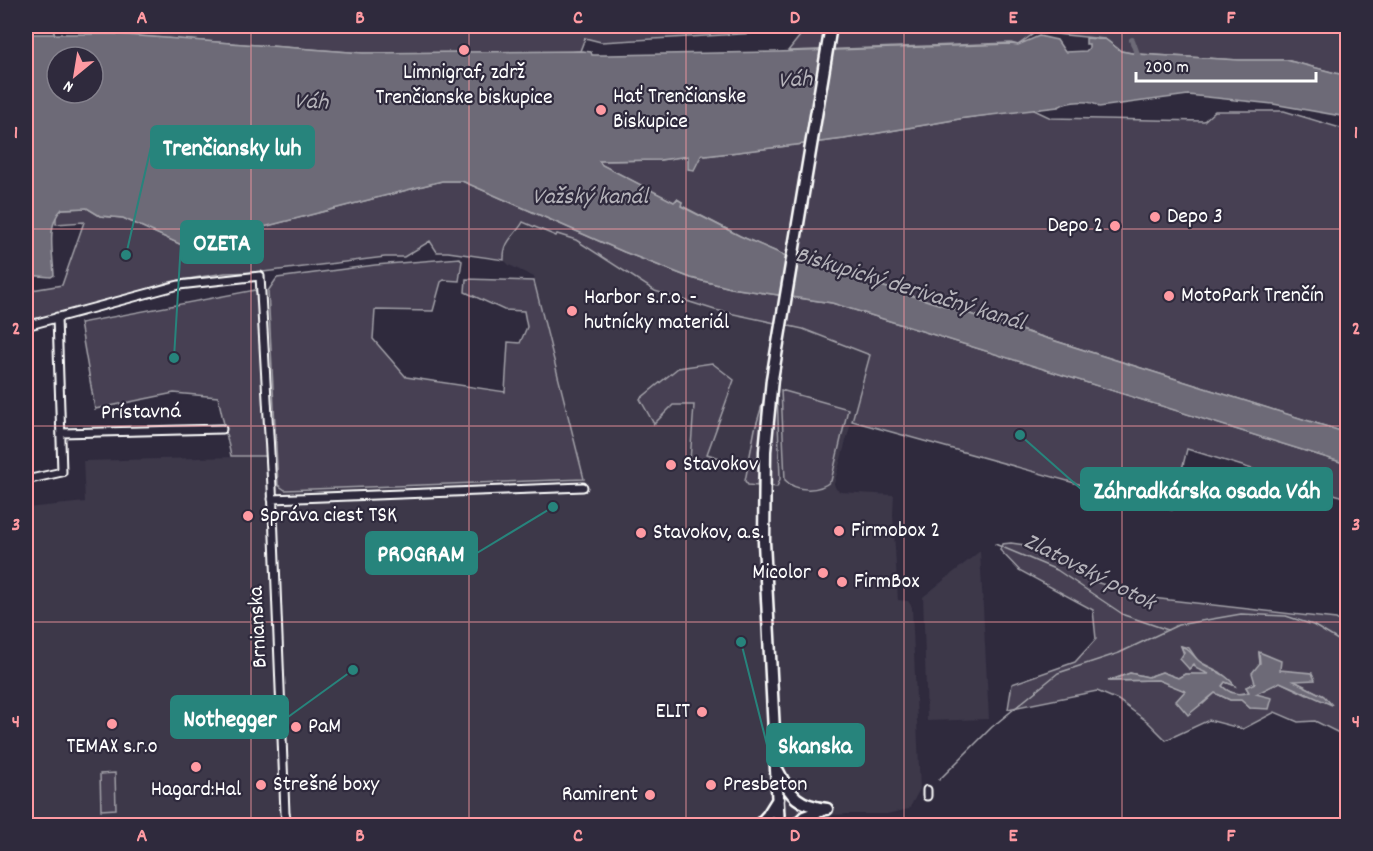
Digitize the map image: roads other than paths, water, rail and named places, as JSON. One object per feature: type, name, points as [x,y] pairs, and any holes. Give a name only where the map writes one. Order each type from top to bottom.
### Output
[{"type":"main road","points":[[823,74],[826,26]]},
{"type":"main road","points":[[779,825],[763,509],[764,476],[772,379],[831,26]]},
{"type":"main road","points":[[776,766],[786,787],[797,800],[806,805],[826,809],[812,813],[795,825]]},
{"type":"main road","points":[[759,825],[778,798]]},
{"type":"street","name":"Brnianska","points":[[57,317],[179,285],[260,276],[285,813],[288,825]]},
{"type":"street","points":[[26,326],[57,317],[62,472],[26,480]]},
{"type":"street","name":"Prístavná","points":[[61,433],[222,429]]},
{"type":"street","points":[[272,499],[583,487]]},
{"type":"water","points":[[28,34],[113,34],[363,53],[583,51],[591,52],[592,55],[1018,45],[1039,36],[1057,40],[1065,52],[1086,51],[1089,44],[1086,44],[1086,38],[1105,39],[1121,51],[1137,54],[1239,60],[1286,60],[1347,76],[1347,117],[1273,104],[1188,95],[1099,107],[1091,103],[1073,102],[1058,107],[965,118],[844,139],[705,156],[702,154],[694,170],[688,169],[688,156],[660,160],[599,161],[602,165],[674,202],[677,199],[682,202],[681,206],[740,236],[786,256],[1347,433],[1347,464],[832,303],[731,288],[691,278],[624,252],[462,181],[442,181],[186,247],[123,218],[100,216],[87,208],[62,209],[57,215],[52,231],[54,275],[51,277],[27,275],[26,35]]},
{"type":"water","points":[[1181,646],[1231,681],[1235,686],[1225,682],[1222,686],[1228,691],[1238,694],[1249,692],[1246,687],[1255,683],[1252,673],[1260,663],[1259,652],[1281,661],[1280,670],[1312,673],[1315,680],[1294,681],[1324,696],[1332,705],[1280,682],[1256,694],[1272,698],[1269,709],[1250,708],[1241,700],[1230,700],[1215,693],[1188,715],[1176,701],[1185,691],[1158,680],[1108,681],[1130,673],[1148,677],[1162,672],[1178,678],[1185,674],[1209,674],[1197,669],[1194,664],[1189,669],[1180,659],[1184,653]]},
{"type":"waterway","points":[[50,26],[55,34]]},
{"type":"waterway","points":[[1132,40],[1139,59]]},
{"type":"waterway","name":"Zlatovský potok","points":[[995,544],[1057,570],[1124,615],[1168,630]]},
{"type":"waterway","name":"Zlatovský potok","points":[[939,780],[992,727],[1058,673],[1119,653],[1178,625],[1241,614],[1286,616],[1313,625],[1348,646]]},
{"type":"place","name":"Limnigraf, zdrž Trenčianske biskupice","points":[[464,50]]},
{"type":"place","name":"Hať Trenčianske Biskupice","points":[[601,110]]},
{"type":"place","name":"Depo 3","points":[[1155,217]]},
{"type":"place","name":"Depo 2","points":[[1115,226]]},
{"type":"place","name":"Trenčiansky luh","points":[[126,255]]},
{"type":"place","name":"MotoPark Trenčín","points":[[1169,296]]},
{"type":"place","name":"Harbor s.r.o. - hutnícky materiál","points":[[572,311]]},
{"type":"place","name":"OZETA","points":[[174,358]]},
{"type":"place","name":"Záhradkárska osada Váh","points":[[1020,435]]},
{"type":"place","name":"Stavokov","points":[[671,465]]},
{"type":"place","name":"PROGRAM","points":[[553,507]]},
{"type":"place","name":"Správa ciest TSK","points":[[248,516]]},
{"type":"place","name":"Firmobox 2","points":[[839,531]]},
{"type":"place","name":"Stavokov, a.s.","points":[[641,533]]},
{"type":"place","name":"Micolor","points":[[823,573]]},
{"type":"place","name":"FirmBox","points":[[842,582]]},
{"type":"place","name":"Skanska","points":[[741,642]]},
{"type":"place","name":"Nothegger","points":[[353,670]]},
{"type":"place","name":"ELIT","points":[[702,712]]},
{"type":"place","name":"TEMAX s.r.o","points":[[112,724]]},
{"type":"place","name":"PaM","points":[[296,727]]},
{"type":"place","name":"Hagard:Hal","points":[[196,767]]},
{"type":"place","name":"Strešné boxy","points":[[261,785]]},
{"type":"place","name":"Presbeton","points":[[711,785]]},
{"type":"place","name":"Ramirent","points":[[650,795]]},
{"type":"water label","name":"Váh","points":[[795,81]]},
{"type":"water label","name":"Váh","points":[[311,103]]},
{"type":"water label","name":"Važský kanál","points":[[590,198]]},
{"type":"water label","name":"Biskupický derivačný kanál","points":[[910,290]]}]
